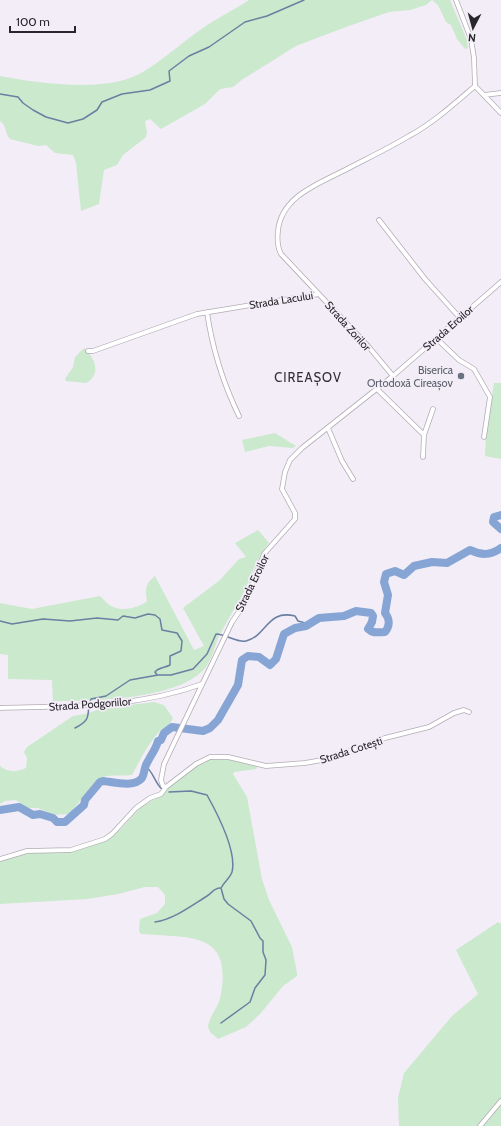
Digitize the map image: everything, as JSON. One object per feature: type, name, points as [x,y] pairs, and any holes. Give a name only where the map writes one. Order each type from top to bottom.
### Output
[{"type":"street","points":[[456,0],[471,39],[474,58],[475,86],[501,113]]},
{"type":"street","name":"Strada Lacului","points":[[319,294],[281,254],[278,248],[278,225],[281,216],[287,207],[302,192],[410,136],[430,124],[475,86]]},
{"type":"street","points":[[484,95],[501,93]]},
{"type":"street","points":[[379,220],[425,279],[460,318]]},
{"type":"street","name":"Strada Eroilor","points":[[166,787],[160,780],[164,764],[224,638],[243,606],[264,554],[295,518],[295,513],[282,489],[285,472],[290,460],[302,448],[437,339],[501,282]]},
{"type":"street","name":"Strada Lacului","points":[[88,351],[93,351],[197,314],[319,294]]},
{"type":"street","name":"Strada Zorilor","points":[[319,294],[393,376]]},
{"type":"street","points":[[207,312],[211,334],[229,396],[239,416]]},
{"type":"street","points":[[437,339],[459,360],[474,369],[490,396],[484,437]]},
{"type":"street","points":[[378,388],[424,435]]},
{"type":"street","points":[[424,457],[424,435],[433,409]]},
{"type":"street","points":[[328,428],[342,461],[353,480]]},
{"type":"street","name":"Strada Podgoriilor","points":[[0,708],[121,704],[175,693],[202,684]]},
{"type":"street","name":"Strada Cotești","points":[[166,787],[196,764],[210,757],[228,758],[266,766],[305,763],[328,759],[385,738],[429,727],[454,713],[464,710],[469,712]]},
{"type":"street","points":[[0,859],[27,851],[71,850],[105,839],[112,834],[136,808],[150,798],[161,794],[166,787]]},
{"type":"street","points":[[480,1126],[501,1101]]},
{"type":"green space","points":[[249,0],[432,0],[426,5],[410,10],[389,12],[296,46],[243,79],[233,87],[220,89],[205,104],[161,129],[150,119],[145,121],[147,133],[146,137],[123,155],[117,165],[104,170],[99,204],[81,211],[76,163],[73,155],[55,153],[46,145],[38,146],[10,139],[8,137],[4,125],[0,121],[0,76],[68,85],[104,84],[120,81],[143,72],[203,28]]},
{"type":"green space","points":[[432,0],[450,0],[467,40],[468,48],[465,49],[457,39],[451,25],[446,22],[438,5]]},
{"type":"green space","points":[[84,348],[94,361],[94,375],[86,383],[66,381],[65,379],[73,367],[75,357]]},
{"type":"green space","points":[[494,383],[501,383],[501,459],[485,456],[486,436]]},
{"type":"green space","points":[[275,433],[296,446],[293,448],[269,446],[245,452],[242,440]]},
{"type":"green space","points":[[258,530],[269,543],[256,563],[244,592],[219,636],[212,656],[206,667],[194,678],[177,686],[134,696],[112,699],[53,701],[52,680],[8,679],[8,655],[0,654],[0,603],[32,609],[100,596],[114,607],[119,609],[128,609],[137,607],[147,601],[146,587],[155,576],[194,650],[204,646],[183,608],[220,580],[239,559],[246,557],[235,543]]},
{"type":"green space","points":[[154,702],[164,705],[173,718],[167,726],[160,731],[144,752],[132,775],[107,776],[97,781],[69,814],[54,815],[38,808],[27,808],[16,800],[5,801],[0,804],[0,766],[6,770],[13,771],[26,768],[27,758],[24,752],[27,747],[73,716],[100,709]]},
{"type":"green space","points":[[209,759],[230,760],[258,766],[256,769],[234,772],[233,774],[247,797],[262,879],[269,900],[292,947],[297,973],[297,976],[283,986],[261,1013],[246,1027],[218,1039],[210,1032],[208,1027],[220,999],[223,977],[221,961],[215,950],[205,942],[192,938],[141,934],[139,931],[140,919],[157,913],[165,904],[165,895],[158,887],[145,887],[118,894],[87,899],[0,904],[0,861],[37,851],[70,852],[106,841],[121,829],[142,806],[163,795],[167,789],[195,766]]},
{"type":"green space","points":[[498,922],[501,924],[501,1126],[399,1126],[398,1098],[404,1073],[452,1016],[478,994],[456,950]]},
{"type":"waterway","points":[[0,94],[18,97],[23,103],[46,117],[68,123],[83,119],[97,110],[102,102],[122,94],[150,90],[170,81],[169,71],[189,56],[209,47],[245,22],[267,16],[304,0]]},
{"type":"waterway","points":[[501,515],[494,517],[493,522],[501,529]]},
{"type":"waterway","points":[[0,810],[19,807],[33,815],[40,814],[53,818],[57,822],[65,822],[84,805],[85,800],[100,782],[103,781],[129,784],[142,778],[146,765],[158,741],[161,740],[164,733],[172,727],[203,731],[210,728],[218,720],[238,685],[242,660],[248,656],[259,657],[270,665],[276,659],[284,634],[295,628],[306,626],[319,618],[344,616],[356,611],[371,613],[373,616],[372,622],[368,629],[370,631],[385,632],[389,622],[385,613],[388,595],[384,582],[386,574],[395,571],[404,575],[414,566],[432,562],[447,563],[470,550],[486,554],[497,551],[501,548]]},
{"type":"waterway","points":[[0,621],[12,624],[43,619],[70,621],[97,618],[118,620],[123,616],[135,618],[148,614],[155,615],[160,619],[162,630],[177,633],[182,641],[181,651],[170,656],[170,665],[157,670],[155,672],[157,675]]},
{"type":"waterway","points":[[75,728],[87,719],[91,699],[106,696],[130,680],[158,675],[171,675],[193,669],[207,654],[216,634],[224,635],[239,641],[246,641],[259,634],[278,616],[286,615],[295,616],[298,621],[309,624]]},
{"type":"waterway","points":[[145,766],[148,768],[162,789]]},
{"type":"waterway","points":[[169,792],[191,791],[207,795],[225,833],[232,854],[232,872],[221,888],[224,899],[228,904],[251,921],[263,941],[263,952],[266,960],[265,975],[255,988],[250,1002],[221,1023]]},
{"type":"waterway","points":[[155,922],[176,915],[220,888]]},
{"type":"place","name":"Biserica Ortodoxă Cireașov","points":[[461,376]]},
{"type":"district","name":"CIREAȘOV","points":[[308,377]]}]
